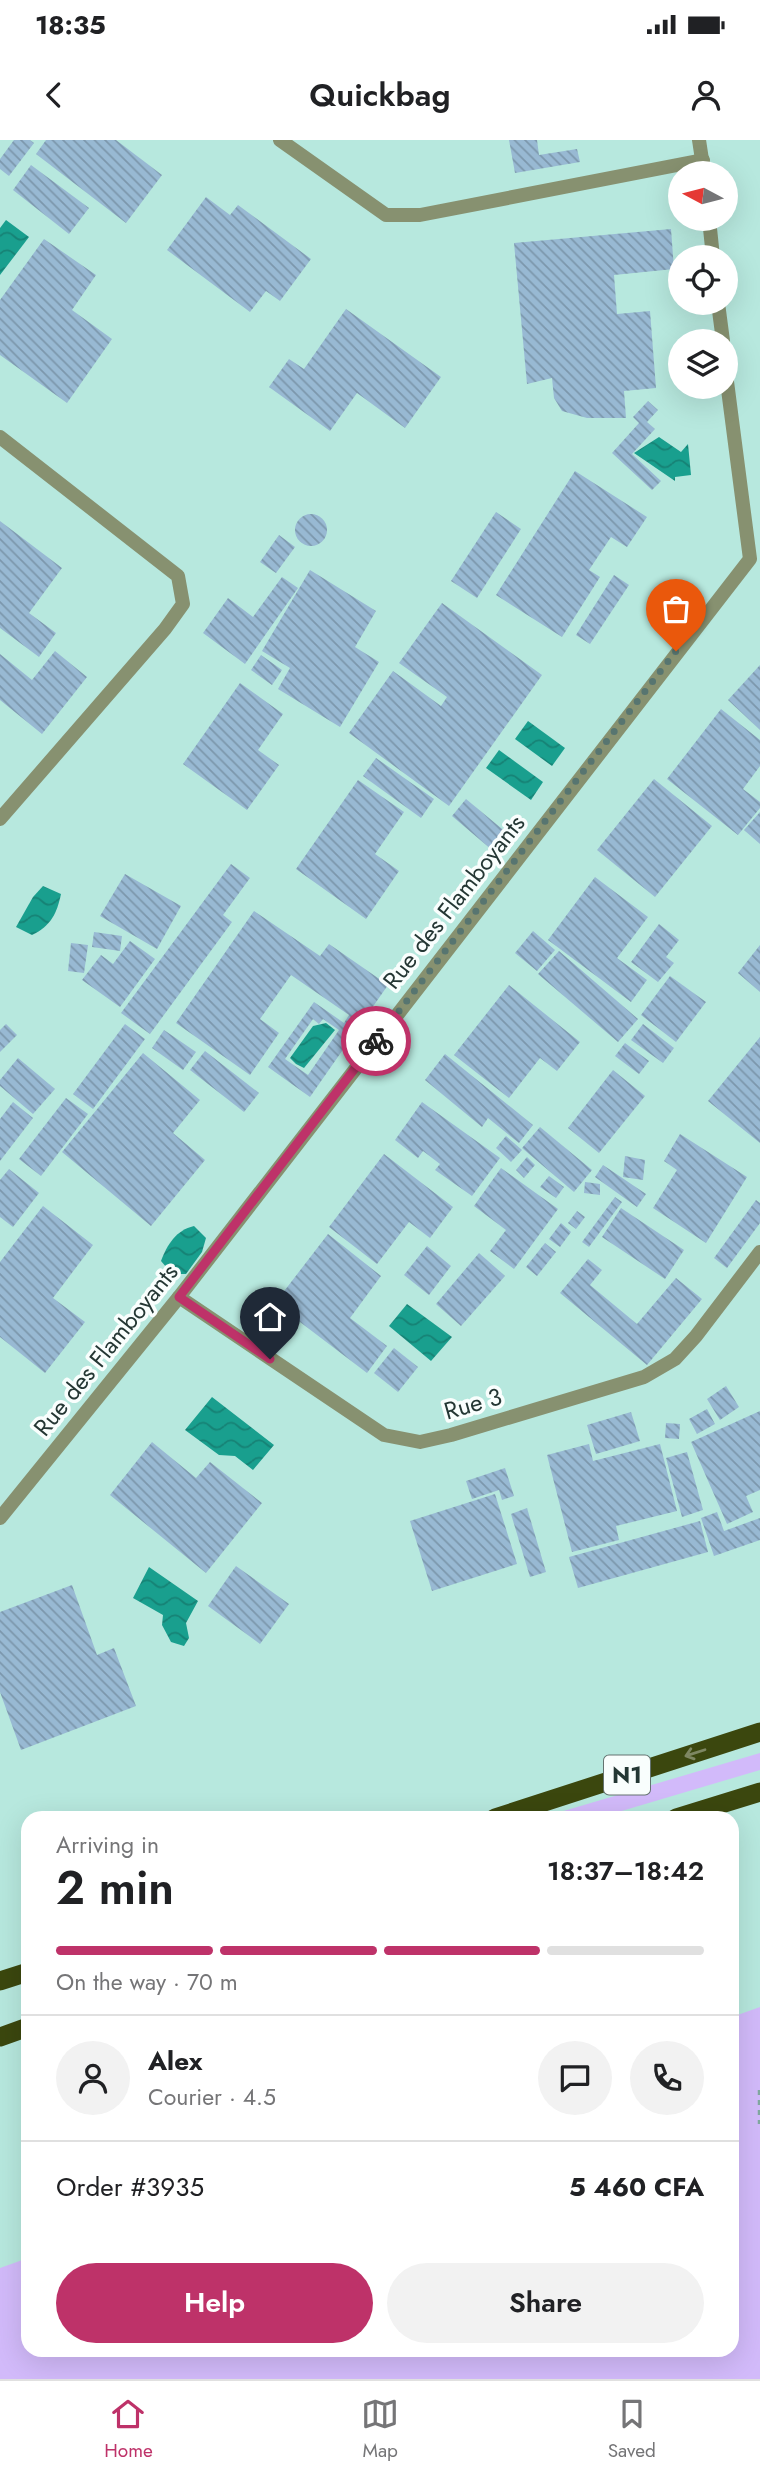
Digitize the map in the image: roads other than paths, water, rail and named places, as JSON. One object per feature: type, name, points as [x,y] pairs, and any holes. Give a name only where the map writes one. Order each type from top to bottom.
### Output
[{"type":"highway","name":"N1","points":[[517,1811],[760,1732]]},
{"type":"highway","name":"N1","points":[[699,1811],[760,1792]]},
{"type":"highway","points":[[0,1982],[21,1974]]},
{"type":"highway","points":[[0,2037],[21,2030]]},
{"type":"street","points":[[280,140],[386,215],[421,215],[668,173]]},
{"type":"street","points":[[699,140],[702,161]]},
{"type":"street","name":"Rue des Flamboyants","points":[[0,1518],[179,1297],[755,562],[730,399]]},
{"type":"street","points":[[0,437],[178,576],[183,604],[165,629],[0,819]]},
{"type":"street","name":"Rue 3","points":[[179,1297],[384,1435],[419,1442],[451,1435],[644,1377],[675,1359],[696,1336],[760,1252]]},
{"type":"water","points":[[6,220],[29,237],[0,275],[0,228]]},
{"type":"water","points":[[659,437],[681,452],[688,444],[691,475],[675,477],[675,481],[634,453]]},
{"type":"water","points":[[528,721],[565,748],[552,766],[515,739]]},
{"type":"water","points":[[499,750],[543,782],[531,800],[486,768]]},
{"type":"water","points":[[43,886],[61,894],[52,918],[32,935],[16,927],[33,897]]},
{"type":"water","points":[[326,1023],[335,1030],[304,1068],[296,1064],[290,1058],[313,1026]]},
{"type":"water","points":[[194,1226],[206,1238],[202,1252],[186,1274],[172,1274],[161,1261],[163,1255],[177,1235]]},
{"type":"water","points":[[407,1304],[452,1337],[431,1361],[389,1326]]},
{"type":"water","points":[[212,1397],[274,1445],[253,1470],[235,1456],[219,1455],[185,1430]]},
{"type":"water","points":[[149,1567],[198,1601],[186,1623],[189,1638],[184,1646],[171,1642],[162,1625],[163,1615],[133,1598]]}]
